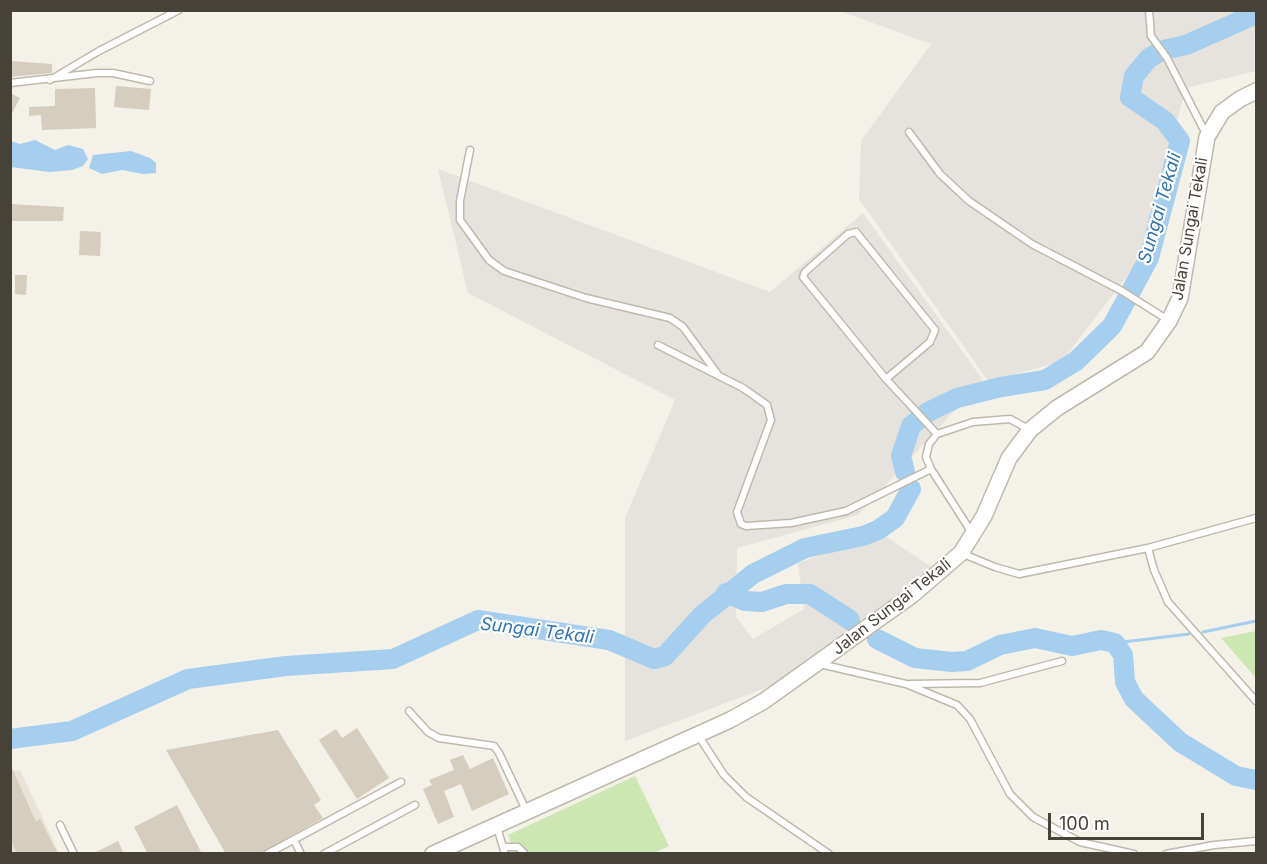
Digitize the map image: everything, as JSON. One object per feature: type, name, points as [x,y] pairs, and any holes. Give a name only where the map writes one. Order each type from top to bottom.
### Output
[{"type":"street","name":"Jalan Sungai Tekali","points":[[433,854],[697,734],[764,701],[931,581],[961,553],[975,536],[1009,458],[1030,429],[1057,408],[1147,352],[1169,321],[1180,298],[1207,137],[1222,112],[1257,91]]},
{"type":"lane","points":[[50,80],[99,51],[179,10]]},
{"type":"lane","points":[[1149,10],[1151,36],[1167,58],[1207,137]]},
{"type":"lane","points":[[10,83],[98,73],[150,81]]},
{"type":"lane","points":[[909,132],[940,174],[969,201],[1032,244],[1122,291],[1169,321]]},
{"type":"lane","points":[[470,150],[460,201],[460,220],[489,260],[504,271],[586,298],[670,318],[682,327],[721,379]]},
{"type":"lane","points":[[886,379],[930,342],[935,330],[856,232],[848,234],[805,272],[803,277],[886,379],[937,434]]},
{"type":"lane","points":[[658,345],[767,405],[771,420],[737,512],[738,519],[746,526],[791,524],[846,512],[931,469]]},
{"type":"lane","points":[[975,536],[931,469],[926,450],[937,434],[973,422],[1001,418],[1016,421],[1030,429]]},
{"type":"lane","points":[[961,553],[1019,574],[1148,548],[1257,518]]},
{"type":"lane","points":[[1148,548],[1168,602],[1257,701]]},
{"type":"lane","points":[[906,684],[980,683],[1062,661]]},
{"type":"lane","points":[[818,664],[906,684],[957,705],[970,719],[1010,794],[1033,817],[1080,842],[1134,854]]},
{"type":"lane","points":[[409,711],[428,732],[439,738],[494,746],[500,753],[526,810]]},
{"type":"lane","points":[[697,734],[724,775],[746,797],[829,854]]},
{"type":"lane","points":[[267,854],[401,782]]},
{"type":"lane","points":[[324,854],[415,806]]},
{"type":"lane","points":[[496,824],[504,850],[518,847],[525,854]]},
{"type":"lane","points":[[60,825],[74,854]]},
{"type":"lane","points":[[294,840],[301,854]]},
{"type":"lane","points":[[1166,854],[1231,842],[1257,841]]},
{"type":"shaded area","points":[[840,11],[1256,11],[1256,71],[1186,88],[1138,262],[1062,361],[989,382],[859,199],[861,141],[931,44]]},
{"type":"shaded area","points":[[438,169],[770,292],[863,213],[983,380],[858,515],[737,548],[736,617],[753,639],[804,609],[798,563],[882,534],[933,568],[781,682],[625,741],[625,518],[675,400],[468,293]]},
{"type":"shaded area","points":[[20,770],[59,853],[11,853],[10,771]]},
{"type":"green space","points":[[1256,631],[1256,678],[1221,638]]},
{"type":"green space","points":[[635,776],[669,846],[652,854],[515,853],[508,835]]},
{"type":"water","points":[[35,140],[55,150],[68,145],[83,149],[88,159],[83,166],[72,170],[49,172],[11,167],[11,141],[20,144]]},
{"type":"water","points":[[131,151],[150,158],[156,163],[156,173],[143,174],[122,170],[102,174],[89,168],[93,155]]},
{"type":"building","points":[[10,61],[52,64],[52,73],[10,77]]},
{"type":"building","points":[[116,86],[151,89],[149,110],[114,107]]},
{"type":"building","points":[[95,88],[96,128],[42,130],[41,115],[29,116],[29,107],[55,106],[55,89]]},
{"type":"building","points":[[10,93],[20,98],[10,117]]},
{"type":"building","points":[[10,204],[64,207],[63,221],[10,221]]},
{"type":"building","points":[[80,231],[101,232],[100,256],[79,255]]},
{"type":"building","points":[[15,275],[27,275],[26,295],[15,294]]},
{"type":"building","points":[[357,728],[389,778],[357,799],[319,740],[336,729],[342,738]]},
{"type":"building","points":[[278,730],[321,800],[314,805],[323,818],[259,854],[226,854],[166,750]]},
{"type":"building","points":[[463,755],[470,769],[493,758],[509,794],[472,811],[461,784],[444,791],[454,817],[438,824],[423,789],[432,785],[429,780],[454,770],[450,760]]},
{"type":"building","points":[[10,764],[36,822],[40,819],[58,854],[17,854],[10,839]]},
{"type":"building","points":[[177,805],[202,854],[148,854],[134,827]]},
{"type":"building","points":[[118,841],[124,854],[92,854]]},
{"type":"waterway","name":"Sungai Tekali","points":[[905,472],[901,456],[911,426],[928,412],[957,398],[1001,387],[1045,380],[1076,361],[1112,326],[1149,258],[1180,141],[1165,121],[1130,97],[1134,76],[1149,58],[1163,50],[1186,45],[1256,14]]},
{"type":"waterway","name":"Sungai Tekali","points":[[10,739],[72,731],[188,679],[286,666],[393,659],[478,620],[609,640],[654,659],[665,656],[702,615],[753,574],[805,548],[863,536],[878,530],[895,518],[911,489]]},
{"type":"waterway","points":[[726,593],[745,601],[762,602],[786,594],[810,594],[850,620]]},
{"type":"waterway","points":[[1203,632],[1256,621]]},
{"type":"waterway","points":[[1115,643],[1189,634]]},
{"type":"waterway","points":[[877,639],[915,658],[952,662],[967,661],[1000,645],[1035,638],[1072,646],[1101,640],[1115,643],[1123,655],[1125,682],[1134,699],[1180,742],[1236,776],[1256,780]]}]
